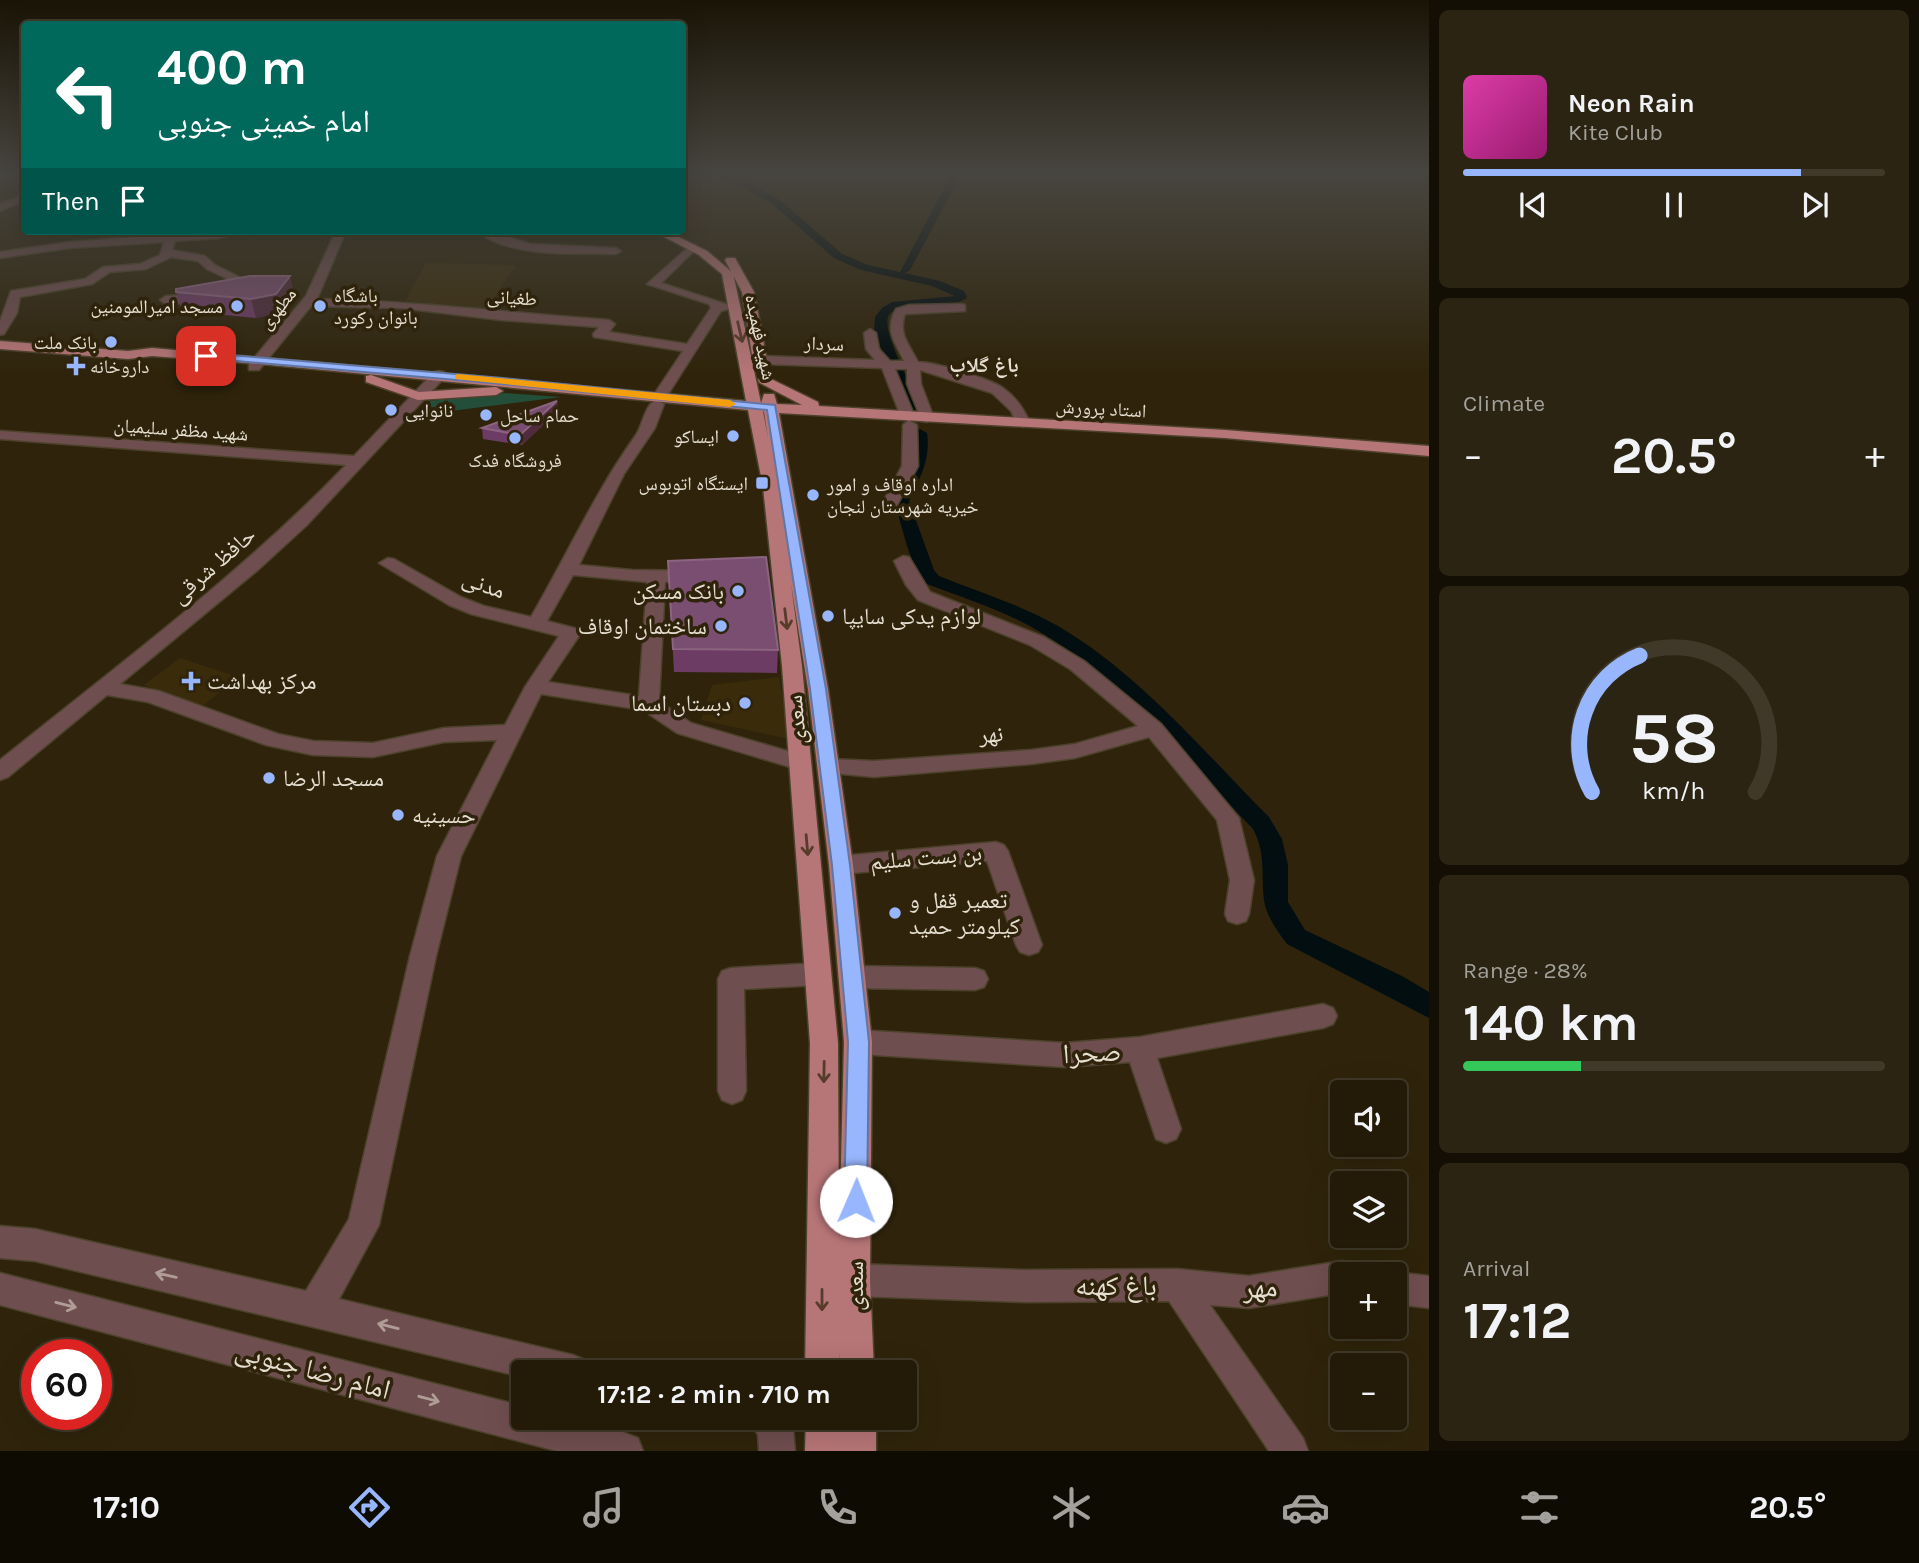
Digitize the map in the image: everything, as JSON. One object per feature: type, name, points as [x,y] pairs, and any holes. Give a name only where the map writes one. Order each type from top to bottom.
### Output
[{"type":"main road","name":"شهید فهمیده","points":[[678,239],[723,268],[764,411]]},
{"type":"main road","name":"شهید فهمیده","points":[[682,239],[731,260],[741,271],[765,380],[764,411]]},
{"type":"main road","points":[[0,345],[128,355],[145,359],[257,364],[348,374],[386,383],[658,400],[764,411]]},
{"type":"main road","points":[[257,364],[430,384],[658,400]]},
{"type":"main road","points":[[765,380],[789,396],[828,411]]},
{"type":"main road","name":"استاد پرورش","points":[[764,411],[828,411],[909,421],[927,418],[1023,423],[1228,440],[1429,463]]},
{"type":"main road","name":"استاد پرورش","points":[[764,411],[1429,451]]},
{"type":"main road","name":"سعدی","points":[[764,411],[782,571],[824,1043],[822,1360]]},
{"type":"main road","name":"سعدی","points":[[782,571],[829,767],[852,977],[858,1042],[856,1360]]},
{"type":"main road","points":[[800,762],[829,767]]},
{"type":"main road","points":[[823,1451],[841,1430]]},
{"type":"street","points":[[0,255],[133,239]]},
{"type":"street","points":[[0,331],[11,313],[15,293],[88,282],[107,269],[142,267],[165,257],[170,239]]},
{"type":"street","name":"مطهری","points":[[257,364],[308,302],[310,287],[338,239]]},
{"type":"street","points":[[496,239],[515,245],[616,251]]},
{"type":"street","points":[[692,247],[653,284],[714,302],[717,308]]},
{"type":"street","points":[[167,253],[201,258],[211,267],[261,288],[236,292]]},
{"type":"street","points":[[166,300],[222,296]]},
{"type":"street","name":"طغیانی","points":[[308,302],[401,304],[501,316],[609,324],[599,334],[690,348]]},
{"type":"street","points":[[717,308],[735,307]]},
{"type":"street","points":[[536,625],[569,569],[615,474],[648,428],[658,400],[717,308]]},
{"type":"street","points":[[927,418],[913,384],[912,365],[901,347],[895,328],[900,313],[909,309],[961,308]]},
{"type":"street","points":[[870,333],[873,352],[886,365],[894,387],[907,409],[909,421],[910,466],[889,506]]},
{"type":"street","name":"سردار","points":[[760,360],[912,365],[945,370],[997,390],[1017,409],[1023,423]]},
{"type":"street","name":"حافظ شرقی","points":[[0,772],[237,578],[301,521],[430,384]]},
{"type":"street","name":"شهید مظفر سلیمیان","points":[[0,435],[359,461]]},
{"type":"street","points":[[903,561],[924,596],[1037,641],[1077,665],[1154,730],[1228,818],[1242,880],[1237,914]]},
{"type":"street","name":"مدنی","points":[[388,563],[455,601],[571,633],[535,687]]},
{"type":"street","points":[[569,569],[609,576],[656,578],[716,574]]},
{"type":"street","points":[[649,704],[656,578]]},
{"type":"street","points":[[315,1308],[363,1225],[449,856],[535,687],[649,704],[684,728],[800,762]]},
{"type":"street","points":[[104,688],[152,696],[274,740],[313,748],[373,750],[444,735],[513,732]]},
{"type":"street","name":"نهر","points":[[829,767],[874,769],[1031,757],[1074,751],[1154,730]]},
{"type":"street","name":"بن بست سلیم","points":[[841,865],[996,851],[1029,945]]},
{"type":"street","points":[[732,1091],[731,979],[818,974]]},
{"type":"street","points":[[852,977],[975,979]]},
{"type":"street","name":"صحرا","points":[[858,1042],[1065,1055],[1140,1049],[1323,1016]]},
{"type":"street","points":[[1140,1049],[1166,1129]]},
{"type":"street","points":[[0,1242],[34,1245],[315,1308],[525,1360]]},
{"type":"street","name":"مهر","points":[[1177,1285],[1249,1292],[1330,1279]]},
{"type":"street","name":"باغ کهنه","points":[[855,1280],[1026,1286],[1177,1285],[1290,1451]]},
{"type":"street","points":[[1407,1289],[1429,1292]]},
{"type":"street","name":"امام رضا جنوبی","points":[[2,1293],[625,1451]]},
{"type":"street","points":[[775,1430],[778,1451]]},
{"type":"shaded area","points":[[426,263],[516,265],[486,310],[405,301]]},
{"type":"shaded area","name":"مرکز بهداشت","points":[[180,658],[238,677],[200,708],[144,685]]},
{"type":"shaded area","name":"دبستان اسما","points":[[779,677],[789,739],[701,720],[712,685]]},
{"type":"green space","points":[[506,393],[561,397],[419,415],[430,401]]},
{"type":"building","points":[[250,276],[290,276],[276,294],[251,299],[176,292],[176,289]]},
{"type":"building","points":[[557,401],[520,435],[482,428]]},
{"type":"building","name":"ساختمان اوقاف","points":[[766,557],[778,650],[673,649],[668,561]]},
{"type":"waterway","points":[[818,239],[838,256],[865,268],[936,283],[960,294],[961,298],[953,300],[896,305],[886,310],[881,317],[880,332],[917,415]]},
{"type":"waterway","points":[[904,270],[921,239]]},
{"type":"waterway","points":[[920,433],[920,460],[901,501],[912,528],[920,562],[927,574],[933,580],[1008,609],[1051,630],[1081,649],[1136,694],[1261,823],[1270,839],[1276,865],[1276,902],[1285,922],[1296,937],[1393,984],[1429,1006]]},
{"type":"slow traffic","points":[[458,377],[730,404]]},
{"type":"place","name":"مسجد امیرالمومنین","points":[[237,306]]},
{"type":"place","name":"باشگاه بانوان رکورد","points":[[320,306]]},
{"type":"place","name":"بانک ملت","points":[[111,342]]},
{"type":"place","name":"داروخانه","points":[[76,366]]},
{"type":"place","name":"نانوایی","points":[[391,410]]},
{"type":"place","name":"حمام ساحل","points":[[486,415]]},
{"type":"place","name":"ایساکو","points":[[733,436]]},
{"type":"place","name":"فروشگاه فدک","points":[[515,438]]},
{"type":"place","name":"ایستگاه اتوبوس","points":[[762,483]]},
{"type":"place","name":"اداره اوقاف و امور خیریه شهرستان لنجان","points":[[813,495]]},
{"type":"place","name":"بانک مسکن","points":[[738,591]]},
{"type":"place","name":"لوازم یدکی سایپا","points":[[828,616]]},
{"type":"place","name":"ساختمان اوقاف","points":[[721,626]]},
{"type":"place","name":"مرکز بهداشت","points":[[191,681]]},
{"type":"place","name":"دبستان اسما","points":[[745,703]]},
{"type":"place","name":"مسجد الرضا","points":[[269,778]]},
{"type":"place","name":"حسینیه","points":[[398,815]]},
{"type":"place","name":"تعمیر قفل و کیلومتر حمید","points":[[895,913]]},
{"type":"district","name":"باغ گلاب","points":[[984,365]]},
{"type":"route","points":[[206,356],[592,389],[772,408],[818,689],[841,865],[858,1042],[856,1201]]}]
